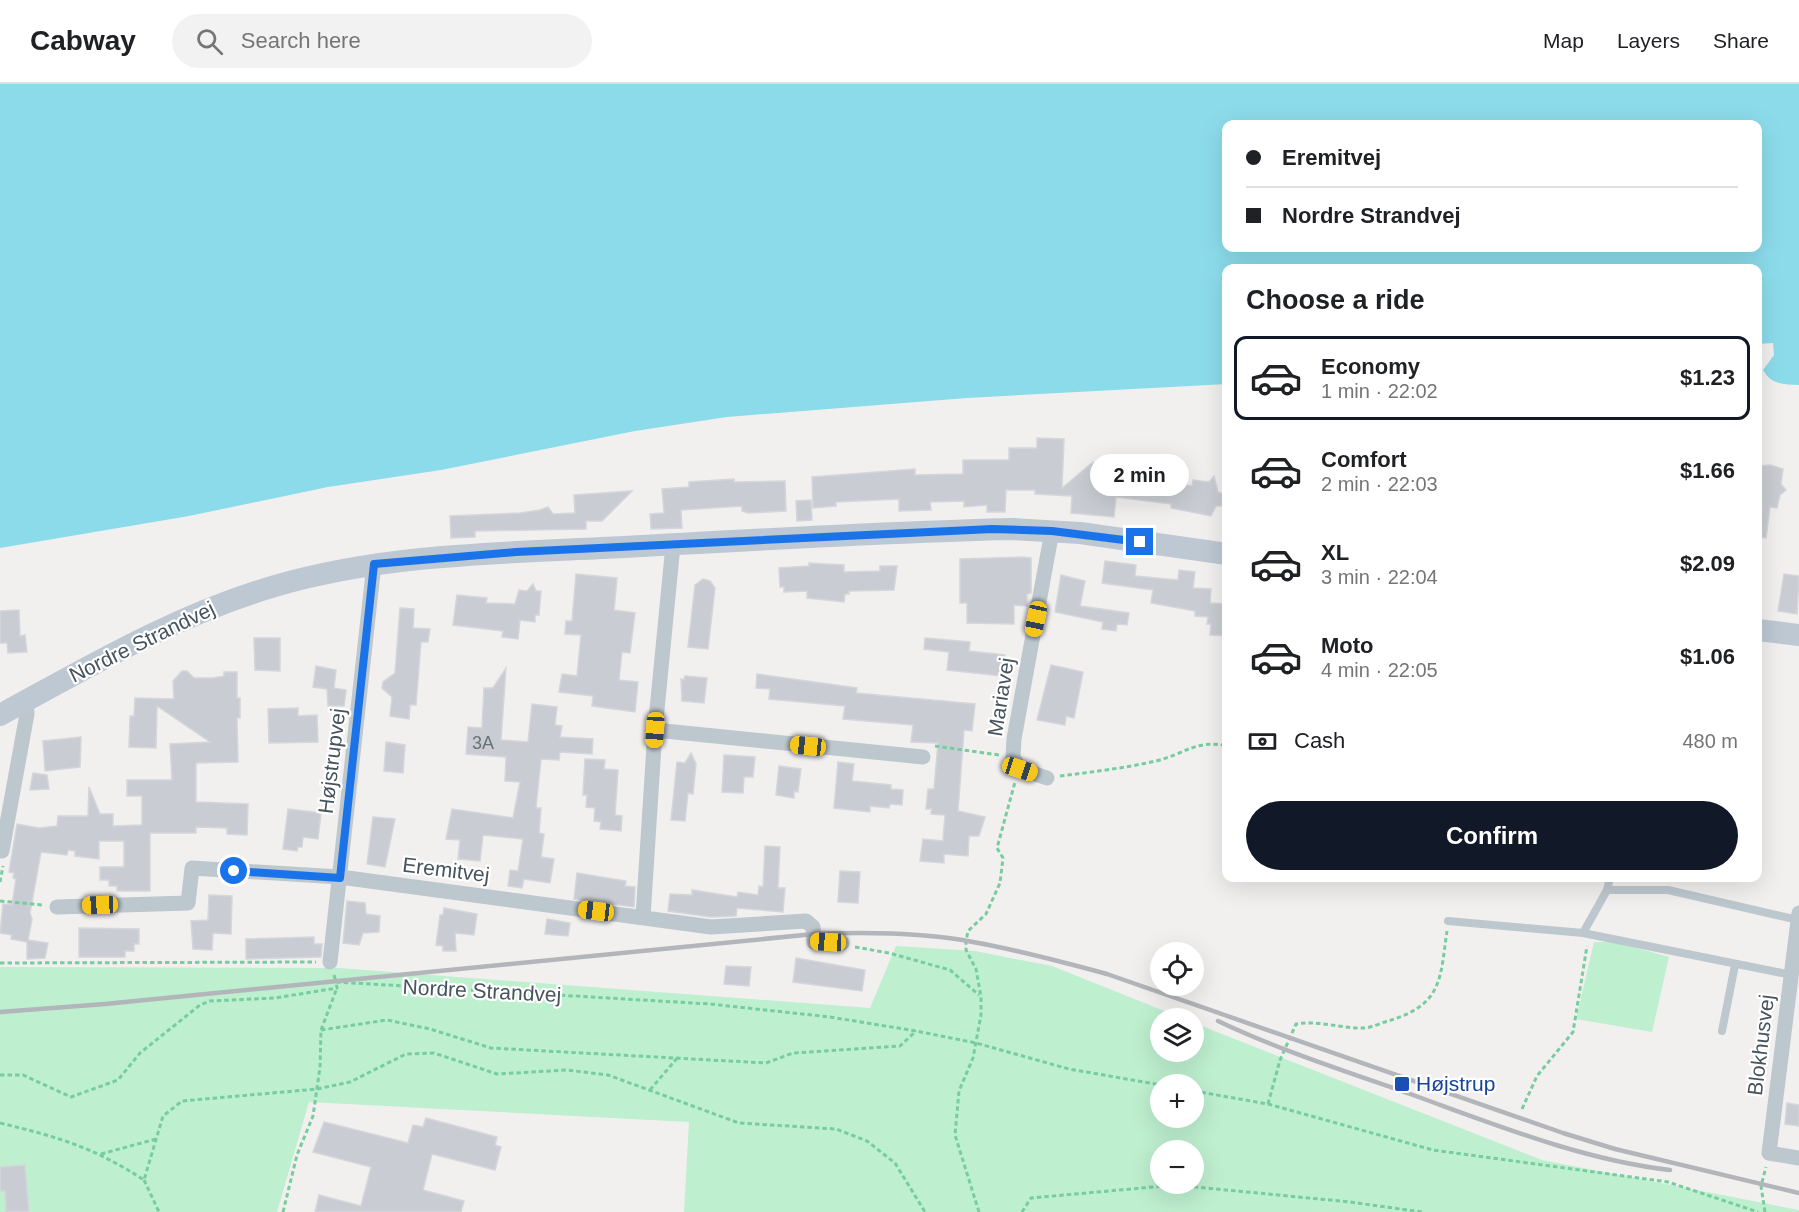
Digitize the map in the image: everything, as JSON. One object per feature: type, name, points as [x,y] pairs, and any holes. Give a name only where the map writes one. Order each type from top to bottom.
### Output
[{"type":"main road","name":"Nordre Strandvej","points":[[0,715],[126,646],[204,610],[277,585],[374,564],[516,552],[992,529],[1052,531],[1222,553]]},
{"type":"main road","points":[[1762,630],[1799,635]]},
{"type":"street","name":"Mariavej","points":[[1016,763],[1014,739],[1052,531]]},
{"type":"street","points":[[643,917],[655,730],[673,544]]},
{"type":"street","name":"Højstrupvej","points":[[330,962],[374,564]]},
{"type":"street","points":[[2,851],[27,714],[26,701]]},
{"type":"street","points":[[655,730],[923,757]]},
{"type":"street","points":[[1016,763],[1047,778]]},
{"type":"street","name":"Eremitvej","points":[[57,907],[188,903],[192,868],[340,878],[711,927],[806,921],[813,927],[814,942],[842,943]]},
{"type":"street","name":"Blokhusvej","points":[[1769,1153],[1795,972],[1798,916]]},
{"type":"street","points":[[1769,1153],[1799,1158]]},
{"type":"lane","points":[[1583,933],[1607,890],[1609,882]]},
{"type":"lane","points":[[1607,890],[1668,890],[1798,916]]},
{"type":"lane","points":[[1448,921],[1583,933],[1735,965],[1795,972]]},
{"type":"lane","points":[[1722,1031],[1735,965]]},
{"type":"path","points":[[1047,778],[1160,760],[1197,745],[1211,742],[1222,745]]},
{"type":"path","points":[[923,757],[929,746],[1016,763],[997,848],[1003,858],[1000,883],[986,914],[968,931],[966,941],[966,950],[976,969],[981,997],[973,1058],[959,1091],[955,1135],[979,1212]]},
{"type":"path","points":[[0,901],[57,907]]},
{"type":"path","points":[[1268,1104],[1280,1060],[1296,1024],[1332,1023],[1366,1028],[1401,1017],[1424,1005],[1435,991],[1440,975],[1448,921]]},
{"type":"path","points":[[1522,1109],[1537,1076],[1574,1032],[1587,945],[1583,933]]},
{"type":"path","points":[[842,943],[950,970],[981,997]]},
{"type":"path","points":[[0,963],[330,962],[337,988],[321,1030],[320,1067],[313,1116],[297,1155],[283,1212]]},
{"type":"path","name":"Nordre Strandvej","points":[[336,982],[710,1004],[830,1017],[976,1043],[1069,1069],[1150,1084]]},
{"type":"path","points":[[0,1075],[23,1075],[71,1097],[118,1080],[140,1053],[200,1005],[210,1001],[275,998],[337,988]]},
{"type":"path","points":[[321,1030],[387,1020],[430,1029],[491,1048],[679,1056],[766,1063],[793,1053],[900,1046],[916,1031]]},
{"type":"path","points":[[144,1180],[163,1116],[182,1101],[316,1089],[350,1082],[406,1054],[434,1053],[497,1074],[567,1070],[608,1075],[739,1124],[836,1129],[867,1141],[896,1163],[925,1212]]},
{"type":"path","points":[[650,1090],[679,1056]]},
{"type":"path","points":[[1204,1093],[1268,1104],[1433,1150],[1668,1182],[1758,1212]]},
{"type":"path","points":[[0,1123],[64,1138],[101,1154],[144,1180],[159,1212]]},
{"type":"path","points":[[101,1154],[156,1139]]},
{"type":"path","points":[[1765,1212],[1761,1186],[1769,1153]]},
{"type":"path","points":[[1022,1212],[1031,1198],[1174,1185],[1350,1202],[1422,1212]]},
{"type":"green space","points":[[1594,942],[1615,942],[1669,957],[1652,1032],[1576,1019]]},
{"type":"green space","points":[[896,946],[975,951],[1052,966],[1157,1008],[1150,1008],[1150,1062],[1204,1062],[1204,1027],[1542,1160],[1799,1210],[1799,1212],[684,1212],[689,1122],[309,1102],[277,1212],[0,1212],[0,967],[339,968],[870,1008]]},
{"type":"water","points":[[0,84],[1799,84],[1799,385],[1774,381],[1763,370],[1774,355],[1773,343],[1762,344],[1762,264],[1222,264],[1222,384],[967,398],[727,417],[635,431],[441,470],[328,487],[189,516],[0,548]]},
{"type":"building","points":[[1037,438],[1064,439],[1062,488],[1093,462],[1100,470],[1111,471],[1111,473],[1192,486],[1193,480],[1209,482],[1214,476],[1218,492],[1222,493],[1222,506],[1216,506],[1211,516],[1171,508],[1171,504],[1116,497],[1114,517],[1071,513],[1072,496],[1035,494],[1035,490],[1006,490],[1005,512],[987,512],[987,505],[964,507],[964,501],[930,502],[931,510],[899,511],[899,499],[836,502],[836,506],[813,508],[812,477],[915,469],[915,475],[963,474],[963,460],[1009,460],[1009,448],[1037,448]]},
{"type":"building","points":[[1770,465],[1783,469],[1781,484],[1786,490],[1780,495],[1777,508],[1770,507],[1766,538],[1762,538],[1762,466]]},
{"type":"building","points":[[734,479],[734,482],[785,481],[786,511],[748,513],[742,511],[742,506],[681,510],[682,528],[651,529],[650,514],[664,513],[662,489],[689,487],[689,482]]},
{"type":"building","points":[[632,491],[602,521],[586,521],[586,529],[475,531],[475,537],[451,538],[450,516],[520,513],[548,507],[553,514],[575,513],[574,495]]},
{"type":"building","points":[[811,500],[812,520],[797,521],[796,501]]},
{"type":"building","points":[[1031,558],[1031,593],[1027,594],[1027,606],[1014,605],[1014,624],[967,623],[967,603],[960,603],[960,559]]},
{"type":"building","points":[[1105,561],[1136,565],[1135,576],[1178,580],[1179,570],[1195,572],[1193,588],[1211,589],[1210,603],[1222,604],[1222,636],[1210,635],[1211,624],[1207,624],[1208,617],[1195,616],[1195,611],[1151,603],[1153,590],[1102,583]]},
{"type":"building","points":[[809,563],[844,565],[844,572],[880,571],[880,566],[897,566],[894,590],[849,591],[849,594],[845,594],[844,602],[807,598],[807,591],[784,592],[784,587],[780,587],[779,568],[809,566]]},
{"type":"building","points":[[576,574],[617,578],[614,610],[635,613],[630,653],[622,652],[619,680],[638,682],[635,712],[592,706],[593,696],[559,692],[562,674],[577,676],[581,635],[565,634],[566,621],[572,621]]},
{"type":"building","points":[[1784,574],[1799,576],[1797,614],[1778,611]]},
{"type":"building","points":[[1061,575],[1085,581],[1080,606],[1129,613],[1127,625],[1117,624],[1116,631],[1102,629],[1103,622],[1055,612]]},
{"type":"building","points":[[703,579],[710,581],[715,588],[708,649],[688,647],[695,585]]},
{"type":"building","points":[[533,584],[536,591],[541,591],[539,615],[535,615],[535,622],[520,620],[518,639],[502,637],[503,631],[453,625],[457,595],[487,598],[486,603],[515,604],[519,590],[527,591]]},
{"type":"building","points":[[400,608],[414,609],[413,628],[430,629],[428,642],[421,642],[416,705],[410,705],[409,719],[390,716],[392,697],[382,688],[383,682],[395,673]]},
{"type":"building","points":[[19,610],[20,636],[25,635],[27,652],[8,653],[7,643],[0,643],[0,611]]},
{"type":"building","points":[[254,638],[280,638],[280,671],[255,670]]},
{"type":"building","points":[[925,638],[970,642],[969,651],[1005,655],[1002,676],[947,670],[949,652],[924,649]]},
{"type":"building","points":[[1051,665],[1083,672],[1074,718],[1066,716],[1065,725],[1037,720]]},
{"type":"building","points":[[316,666],[336,670],[334,688],[346,690],[344,706],[328,706],[327,689],[313,687]]},
{"type":"building","points":[[506,668],[501,740],[528,742],[532,704],[557,707],[555,725],[562,726],[560,737],[593,739],[592,754],[560,752],[559,760],[541,759],[536,808],[541,808],[539,833],[544,834],[541,857],[554,859],[550,883],[524,879],[522,888],[508,886],[510,870],[518,871],[523,839],[483,835],[480,861],[458,859],[460,840],[446,839],[452,809],[513,818],[520,782],[505,781],[506,757],[466,754],[468,727],[482,728],[484,688],[493,688]]},
{"type":"building","points":[[182,671],[187,671],[194,678],[213,678],[224,676],[224,672],[237,672],[237,698],[240,698],[240,718],[237,718],[238,762],[196,763],[196,802],[248,804],[247,835],[227,834],[227,828],[196,827],[196,833],[150,833],[150,891],[117,891],[117,886],[109,886],[109,880],[100,880],[100,867],[124,867],[124,841],[99,841],[99,859],[75,856],[75,851],[68,850],[67,855],[41,852],[30,913],[32,919],[28,940],[48,943],[45,958],[27,959],[27,942],[11,939],[12,935],[0,933],[3,904],[12,905],[16,879],[13,878],[14,873],[9,872],[17,824],[39,828],[57,826],[58,816],[88,816],[89,787],[100,814],[113,814],[113,826],[142,825],[142,796],[127,796],[127,780],[172,780],[170,744],[210,742],[157,706],[156,748],[129,747],[130,716],[134,716],[135,698],[174,699],[173,681]]},
{"type":"building","points":[[757,674],[857,688],[856,693],[975,704],[972,731],[964,730],[958,811],[985,817],[979,836],[969,836],[968,856],[944,854],[944,863],[920,861],[923,839],[943,841],[945,815],[931,814],[932,809],[926,809],[928,789],[934,789],[938,743],[911,742],[913,725],[843,719],[845,706],[769,699],[770,689],[756,688]]},
{"type":"building","points":[[685,676],[707,678],[704,703],[682,701],[681,679],[684,680]]},
{"type":"building","points":[[298,708],[298,716],[317,715],[318,742],[269,743],[268,709]]},
{"type":"building","points":[[81,737],[80,767],[45,771],[43,741]]},
{"type":"building","points":[[386,742],[405,745],[403,773],[384,771]]},
{"type":"building","points":[[691,753],[696,764],[693,794],[688,793],[685,821],[671,820],[677,762],[685,763]]},
{"type":"building","points":[[724,755],[755,757],[753,777],[744,777],[743,793],[722,792]]},
{"type":"building","points":[[585,759],[605,760],[604,769],[618,770],[615,815],[622,816],[621,831],[600,829],[601,822],[594,821],[595,808],[586,807],[587,795],[583,795]]},
{"type":"building","points":[[838,762],[854,764],[852,781],[891,785],[891,789],[903,790],[902,805],[890,804],[889,808],[870,806],[870,812],[834,808]]},
{"type":"building","points":[[779,766],[801,769],[798,792],[794,791],[794,798],[776,795]]},
{"type":"building","points":[[33,773],[47,775],[49,789],[30,790]]},
{"type":"building","points":[[288,809],[321,813],[318,839],[303,837],[302,847],[298,847],[297,851],[283,849]]},
{"type":"building","points":[[373,817],[395,819],[385,867],[367,864]]},
{"type":"building","points":[[765,846],[780,847],[778,888],[785,888],[783,912],[737,908],[736,916],[711,917],[668,911],[670,894],[692,895],[692,890],[737,897],[738,892],[758,895],[759,886],[763,887]]},
{"type":"building","points":[[840,871],[860,872],[858,903],[838,902]]},
{"type":"building","points":[[577,873],[626,881],[625,886],[635,887],[634,907],[574,899]]},
{"type":"building","points":[[209,895],[232,896],[231,934],[213,933],[212,950],[193,949],[191,921],[208,920]]},
{"type":"building","points":[[347,901],[365,903],[366,914],[380,916],[379,932],[363,933],[359,945],[343,943]]},
{"type":"building","points":[[444,908],[477,914],[474,935],[455,933],[456,951],[443,951],[443,946],[436,945],[440,915],[443,915]]},
{"type":"building","points":[[547,919],[570,923],[568,936],[545,934]]},
{"type":"building","points":[[79,928],[139,929],[139,944],[134,944],[134,951],[125,951],[125,957],[79,957]]},
{"type":"building","points":[[314,937],[314,944],[322,944],[321,957],[246,959],[246,939]]},
{"type":"building","points":[[796,958],[865,970],[862,991],[793,982]]},
{"type":"building","points":[[726,966],[751,967],[749,986],[724,984]]},
{"type":"building","points":[[1787,1103],[1799,1105],[1799,1126],[1785,1124]]},
{"type":"building","points":[[426,1118],[497,1137],[495,1145],[501,1147],[495,1170],[432,1154],[423,1190],[464,1201],[461,1212],[315,1212],[319,1195],[361,1206],[371,1167],[313,1152],[324,1122],[408,1143],[413,1125],[423,1127]]},
{"type":"building","points":[[25,1165],[29,1212],[6,1212],[5,1191],[0,1191],[0,1167]]},
{"type":"railway","points":[[0,1012],[105,1004],[814,934],[873,933],[934,936],[1007,949],[1107,974],[1563,1133],[1615,1149],[1799,1193]]},
{"type":"railway","points":[[1218,1021],[1315,1061],[1540,1140],[1605,1158],[1670,1170]]},
{"type":"place","name":"Højstrup","points":[[1402,1084]]},
{"type":"route","points":[[234,871],[340,878],[374,582],[374,564],[516,552],[992,529],[1080,533],[1140,542]]}]
